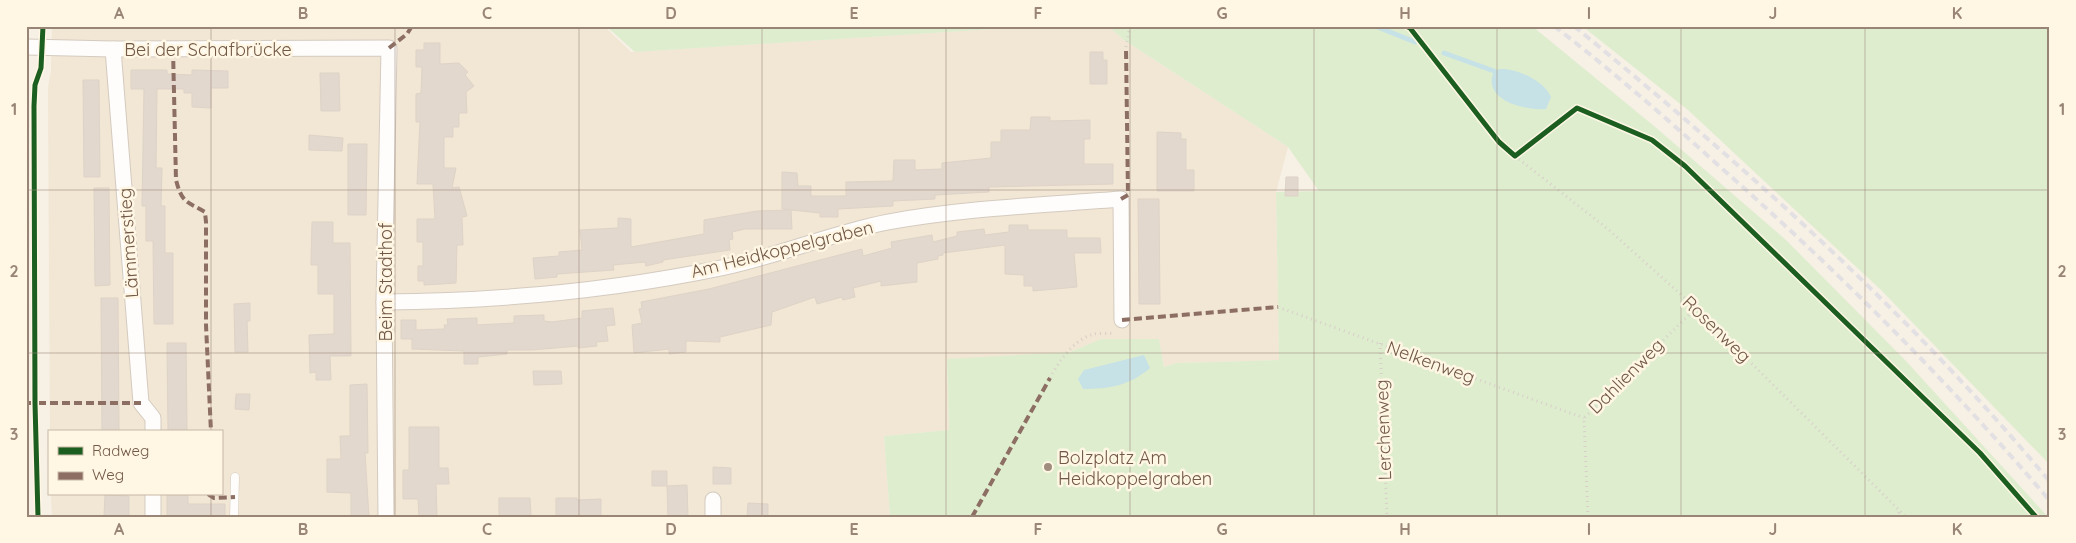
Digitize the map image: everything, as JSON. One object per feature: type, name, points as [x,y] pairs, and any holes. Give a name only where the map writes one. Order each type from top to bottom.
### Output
[{"type":"street","name":"Bei der Schafbrücke","points":[[26,47],[113,50],[389,48]]},
{"type":"street","name":"Beim Stadthof","points":[[386,517],[384,302],[389,48]]},
{"type":"street","name":"Lämmerstieg","points":[[113,50],[141,403],[153,418],[153,430]]},
{"type":"street","name":"Am Heidkoppelgraben","points":[[384,302],[446,302],[567,294],[722,268],[810,242],[889,222],[1000,208],[1121,199],[1122,320]]},
{"type":"street","points":[[153,496],[153,517]]},
{"type":"street","points":[[713,500],[713,517]]},
{"type":"lane","points":[[234,517],[235,477]]},
{"type":"path","points":[[1126,47],[1130,26]]},
{"type":"path","points":[[1510,151],[1515,156],[1523,150]]},
{"type":"path","points":[[1050,378],[1058,363],[1072,348],[1093,334],[1119,333],[1122,320]]},
{"type":"path","points":[[1895,517],[1900,511]]},
{"type":"shaded area","points":[[52,26],[604,26],[631,52],[1042,26],[1108,26],[1124,40],[1288,147],[1276,192],[1279,360],[1176,363],[1164,367],[1159,339],[1102,339],[1070,352],[947,360],[949,430],[884,436],[890,517],[52,517],[51,496],[222,496],[222,430],[50,430],[48,88],[51,71]]},
{"type":"green space","points":[[606,26],[1042,26],[635,52]]},
{"type":"green space","points":[[1108,26],[1532,26],[1654,126],[1786,240],[1906,361],[2048,517],[890,517],[884,436],[949,430],[947,359],[1070,352],[1101,339],[1159,339],[1164,367],[1176,363],[1279,360],[1276,192],[1319,191],[1288,147],[1124,40]]},
{"type":"green space","points":[[1582,26],[2050,26],[2050,465],[1881,290],[1688,110]]},
{"type":"water","points":[[1500,69],[1522,73],[1542,86],[1551,97],[1546,109],[1517,106],[1499,96],[1494,89],[1492,81],[1494,71]]},
{"type":"water","points":[[1144,355],[1150,368],[1126,383],[1110,387],[1083,389],[1078,379],[1084,370]]},
{"type":"building","points":[[424,43],[440,43],[440,64],[459,63],[468,72],[465,75],[474,86],[466,92],[467,113],[459,113],[459,127],[453,127],[453,137],[444,137],[444,168],[456,168],[452,188],[459,187],[467,216],[462,217],[463,245],[457,245],[456,283],[424,285],[424,281],[418,281],[418,266],[423,266],[423,242],[417,242],[417,219],[435,219],[433,184],[417,184],[420,122],[416,122],[416,94],[421,93],[422,67],[416,67],[416,50],[424,50]]},
{"type":"building","points":[[1090,52],[1103,52],[1103,60],[1107,60],[1107,84],[1090,84]]},
{"type":"building","points":[[131,70],[167,70],[167,74],[192,75],[192,70],[228,71],[228,88],[211,88],[211,108],[192,107],[192,93],[184,93],[184,89],[157,89],[156,168],[162,168],[161,206],[165,206],[165,253],[173,253],[173,324],[154,324],[153,241],[146,241],[146,206],[142,206],[144,89],[131,89]]},
{"type":"building","points":[[320,73],[339,73],[340,111],[321,111]]},
{"type":"building","points":[[83,80],[99,80],[100,177],[84,177]]},
{"type":"building","points":[[1031,117],[1050,117],[1050,121],[1090,120],[1090,139],[1084,139],[1084,164],[1113,164],[1113,184],[989,187],[989,192],[935,195],[935,199],[893,201],[893,206],[838,209],[838,217],[820,217],[820,213],[782,209],[782,172],[797,173],[798,186],[811,186],[811,196],[846,196],[846,182],[893,181],[894,160],[915,160],[915,170],[942,169],[942,163],[991,158],[991,142],[1001,142],[1001,130],[1030,130]]},
{"type":"building","points":[[1157,132],[1181,133],[1181,139],[1186,139],[1186,170],[1194,170],[1194,191],[1157,191]]},
{"type":"building","points":[[309,135],[343,138],[342,151],[309,150]]},
{"type":"building","points":[[348,144],[367,144],[366,215],[348,215]]},
{"type":"building","points":[[1286,177],[1298,177],[1298,196],[1285,196]]},
{"type":"building","points":[[94,188],[109,188],[110,285],[95,286]]},
{"type":"building","points":[[1138,199],[1159,199],[1160,304],[1139,304]]},
{"type":"building","points":[[791,210],[792,229],[745,229],[732,232],[733,239],[729,240],[730,250],[663,260],[663,262],[646,266],[645,262],[613,265],[614,270],[557,274],[557,277],[535,279],[533,258],[559,256],[559,252],[582,250],[580,230],[618,228],[618,218],[631,219],[631,247],[704,234],[704,220],[757,211]]},
{"type":"building","points":[[312,222],[333,222],[333,243],[350,243],[351,356],[330,356],[331,380],[316,380],[316,372],[310,373],[309,335],[334,334],[334,294],[318,294],[318,265],[311,265]]},
{"type":"building","points":[[1009,225],[1028,225],[1028,230],[1067,230],[1067,238],[1100,238],[1101,253],[1074,253],[1077,287],[1033,291],[1033,286],[1024,286],[1024,275],[1005,274],[1005,245],[943,253],[943,255],[938,256],[938,259],[917,263],[917,282],[881,286],[881,281],[853,288],[855,297],[843,300],[842,297],[817,304],[815,297],[772,312],[771,325],[720,337],[720,342],[686,341],[686,352],[669,354],[669,349],[634,353],[632,325],[642,323],[639,309],[642,308],[641,302],[709,289],[862,249],[863,256],[892,248],[891,242],[932,235],[933,242],[957,236],[957,232],[984,229],[985,235],[1009,232]]},
{"type":"building","points":[[101,298],[118,298],[119,430],[102,430]]},
{"type":"building","points":[[250,303],[250,321],[247,321],[248,352],[235,352],[234,304]]},
{"type":"building","points":[[613,308],[615,325],[606,326],[608,341],[596,342],[597,346],[507,350],[507,354],[478,357],[478,364],[464,364],[464,351],[412,349],[412,339],[401,339],[401,320],[416,320],[416,330],[445,329],[444,325],[448,325],[447,319],[477,318],[477,325],[514,323],[514,316],[544,315],[544,321],[552,322],[582,318],[582,311]]},
{"type":"building","points":[[167,343],[186,343],[187,430],[168,430]]},
{"type":"building","points":[[533,371],[561,371],[562,384],[534,385]]},
{"type":"building","points":[[367,384],[368,453],[365,453],[369,517],[351,517],[351,493],[327,492],[327,459],[341,459],[340,436],[350,436],[350,385]]},
{"type":"building","points":[[236,394],[250,394],[249,410],[235,409]]},
{"type":"building","points":[[409,427],[439,427],[439,468],[448,468],[449,484],[436,484],[437,517],[419,517],[418,499],[403,499],[403,470],[409,470]]},
{"type":"building","points":[[713,467],[731,468],[731,484],[713,484]]},
{"type":"building","points":[[652,471],[667,471],[667,486],[652,486]]},
{"type":"building","points":[[687,485],[688,517],[668,517],[667,486]]},
{"type":"building","points":[[105,496],[129,496],[129,517],[104,517]]},
{"type":"building","points":[[167,496],[188,496],[188,504],[225,504],[225,517],[167,517]]},
{"type":"building","points":[[499,498],[530,498],[531,515],[499,517]]},
{"type":"building","points":[[556,498],[577,498],[577,500],[601,499],[601,517],[556,517]]},
{"type":"building","points":[[748,503],[768,504],[768,517],[747,517]]},
{"type":"waterway","points":[[1375,26],[1415,42]]},
{"type":"waterway","points":[[1444,53],[1494,71]]},
{"type":"railway","points":[[1554,26],[1678,129],[1762,204],[1848,285],[1972,412],[2050,501]]},
{"type":"railway","points":[[1574,26],[1700,132],[1823,243],[1940,359],[1996,419],[2050,482]]},
{"type":"marked path","points":[[389,48],[407,34],[412,26]]},
{"type":"marked path","points":[[1121,199],[1128,195],[1126,47]]},
{"type":"marked path","points":[[173,49],[176,180],[183,197],[189,203],[205,212],[206,222],[206,325],[211,430]]},
{"type":"marked path","points":[[1122,320],[1278,307]]},
{"type":"marked path","points":[[972,517],[1050,378]]},
{"type":"marked path","points":[[26,403],[141,403]]},
{"type":"marked path","points":[[211,496],[214,498],[235,497]]},
{"type":"cycle path","points":[[38,517],[35,403],[34,106],[35,85],[41,68],[43,26]]},
{"type":"cycle path","points":[[1406,26],[1410,28],[1499,142],[1515,156],[1577,108],[1652,140],[1685,166],[1980,453],[2036,517]]},
{"type":"place","name":"Bolzplatz Am Heidkoppelgraben","points":[[1048,467]]}]
